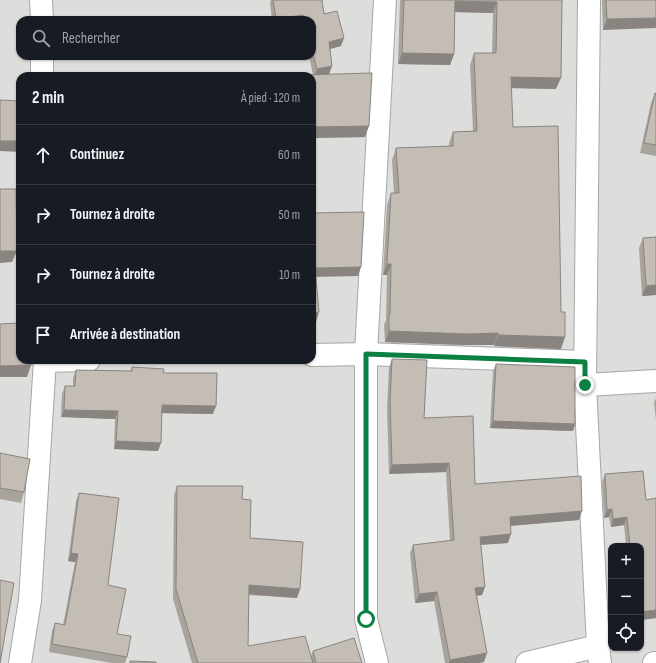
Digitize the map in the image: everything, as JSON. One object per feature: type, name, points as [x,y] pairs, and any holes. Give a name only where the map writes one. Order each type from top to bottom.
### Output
[{"type":"street","points":[[41,0],[42,16]]},
{"type":"street","points":[[377,663],[366,619],[366,354],[385,0]]},
{"type":"street","points":[[527,663],[599,655],[585,385],[589,0]]},
{"type":"street","points":[[42,60],[42,72]]},
{"type":"street","points":[[316,356],[366,354],[585,362]]},
{"type":"street","points":[[20,663],[30,600],[45,364]]},
{"type":"street","points":[[585,385],[656,381]]},
{"type":"shaded area","points":[[0,0],[656,0],[656,663],[0,663]]},
{"type":"building","points":[[273,0],[322,0],[324,14],[337,11],[344,38],[329,42],[332,66],[317,69],[315,60],[316,60],[316,16],[276,16]]},
{"type":"building","points":[[404,0],[562,0],[561,78],[511,77],[513,127],[558,126],[561,312],[565,312],[565,337],[498,335],[498,333],[468,334],[389,331],[391,264],[387,264],[391,193],[399,193],[396,148],[453,146],[453,132],[477,131],[474,53],[496,53],[497,2],[455,1],[454,54],[402,53]]},
{"type":"building","points":[[606,0],[656,0],[656,18],[607,19]]},
{"type":"building","points":[[372,73],[369,126],[316,127],[316,75]]},
{"type":"building","points":[[656,93],[656,145],[644,143]]},
{"type":"building","points":[[0,100],[16,101],[16,141],[0,141]]},
{"type":"building","points":[[0,189],[16,189],[16,251],[0,251]]},
{"type":"building","points":[[364,212],[361,267],[316,268],[316,213]]},
{"type":"building","points":[[656,237],[656,285],[646,286],[643,238]]},
{"type":"building","points":[[316,279],[319,312],[316,312]]},
{"type":"building","points":[[16,323],[16,364],[31,365],[0,366],[0,324]]},
{"type":"building","points":[[392,359],[427,360],[424,418],[473,416],[475,484],[581,476],[582,511],[510,517],[511,534],[480,537],[485,587],[475,588],[487,653],[450,660],[437,592],[419,594],[413,545],[454,540],[449,463],[392,465],[390,401]]},
{"type":"building","points":[[496,364],[575,367],[575,424],[493,421]]},
{"type":"building","points":[[132,367],[164,369],[163,373],[217,373],[216,406],[162,405],[161,443],[116,441],[118,411],[64,410],[65,386],[75,386],[76,370],[132,371]]},
{"type":"building","points":[[0,453],[30,459],[24,492],[0,488]]},
{"type":"building","points":[[643,471],[646,500],[656,498],[656,610],[644,612],[644,543],[630,543],[627,517],[613,519],[612,509],[607,510],[605,474]]},
{"type":"building","points":[[177,486],[243,486],[242,499],[251,500],[250,538],[303,542],[300,589],[249,585],[248,646],[305,636],[313,663],[198,663],[176,589]]},
{"type":"building","points":[[79,493],[119,498],[108,585],[126,589],[117,634],[131,636],[127,657],[52,644],[55,623],[65,625],[78,554],[71,553]]},
{"type":"building","points":[[0,580],[14,583],[0,663]]},
{"type":"building","points":[[354,638],[362,663],[316,663],[313,651]]},
{"type":"building","points":[[130,661],[156,662],[156,663],[130,663]]},
{"type":"route","points":[[366,619],[366,354],[585,362],[585,385]]}]
